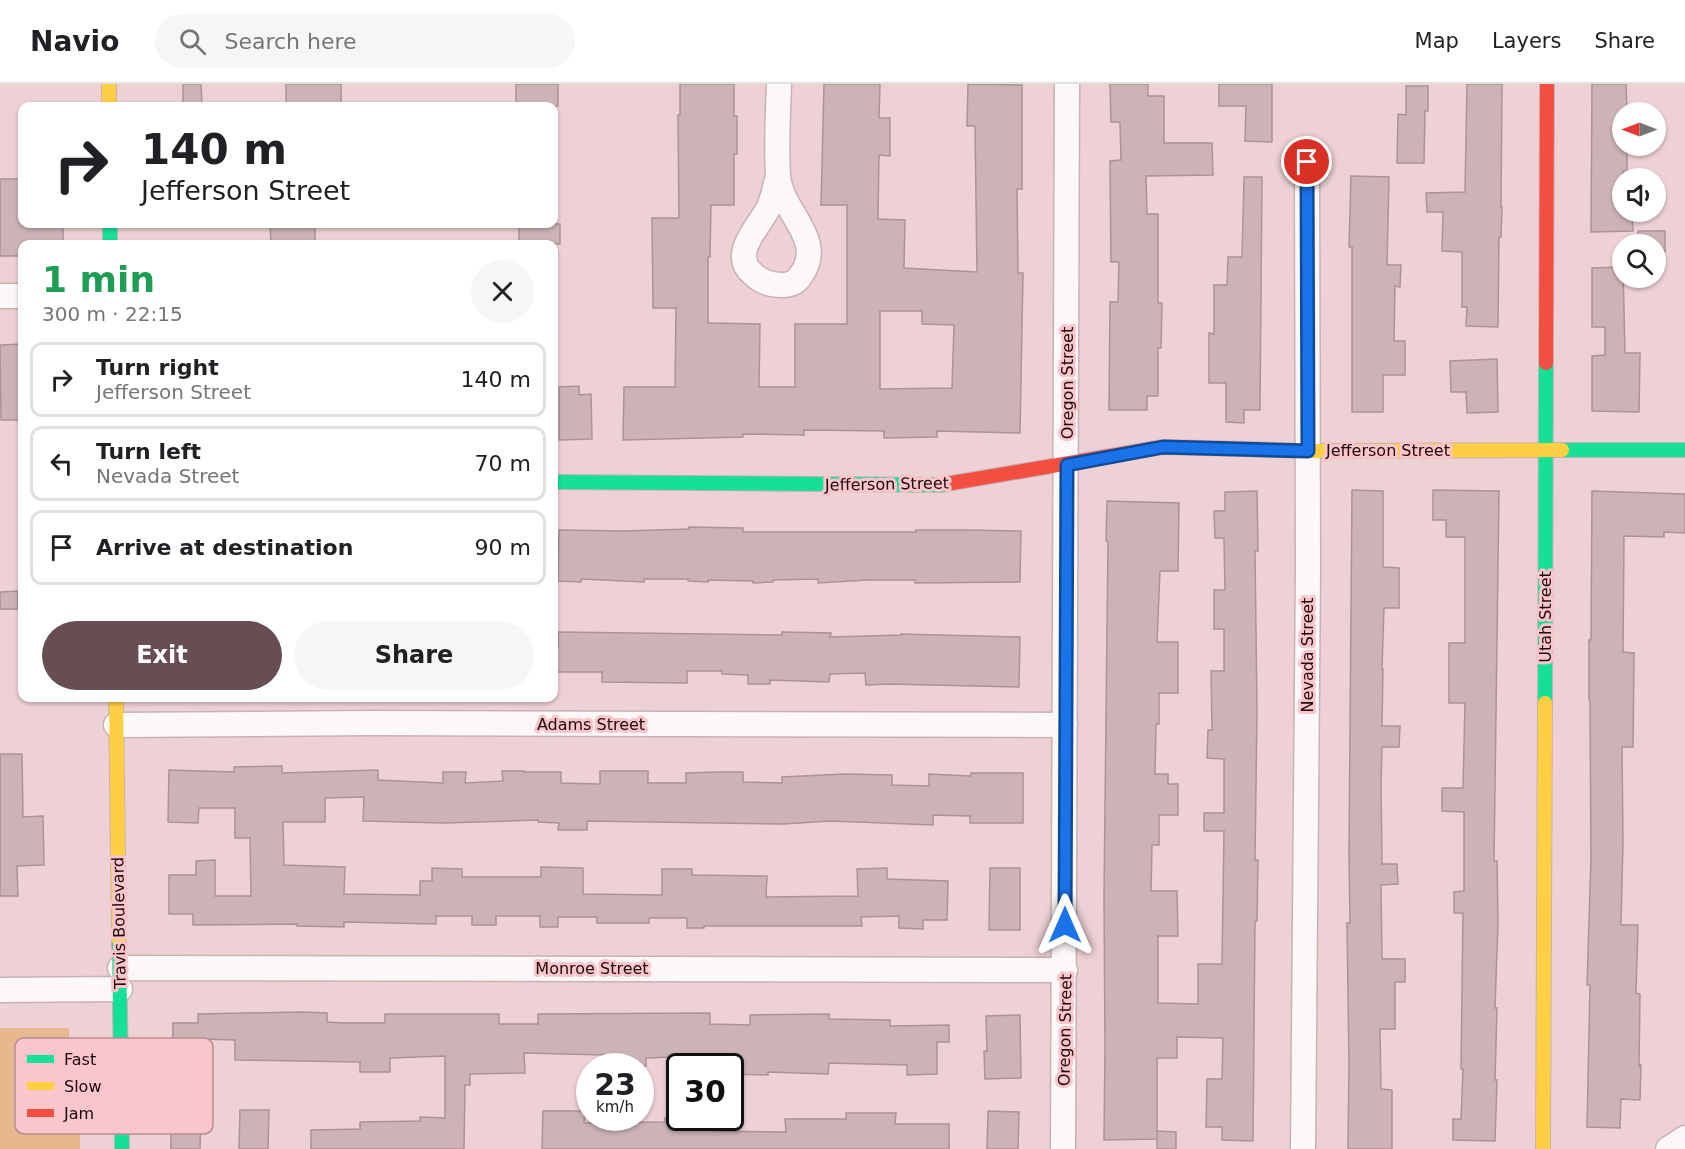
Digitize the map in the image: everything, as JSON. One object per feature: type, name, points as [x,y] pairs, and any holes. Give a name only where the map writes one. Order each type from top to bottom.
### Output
[{"type":"street","points":[[109,84],[109,102]]},
{"type":"street","points":[[778,176],[779,84]]},
{"type":"street","name":"Oregon Street","points":[[1064,1149],[1067,84]]},
{"type":"street","name":"Utah Street","points":[[1543,1149],[1547,84]]},
{"type":"street","name":"Nevada Street","points":[[1303,1149],[1308,451],[1307,162]]},
{"type":"street","points":[[0,296],[18,296]]},
{"type":"street","name":"Jefferson Street","points":[[558,482],[942,485],[1163,447],[1308,451],[1685,450]]},
{"type":"street","name":"Travis Boulevard","points":[[116,702],[121,1038]]},
{"type":"street","name":"Adams Street","points":[[117,725],[371,723],[1065,725]]},
{"type":"street","name":"Monroe Street","points":[[0,990],[120,979],[1065,970]]},
{"type":"street","name":"Travis Boulevard","points":[[122,1134],[122,1149]]},
{"type":"street","points":[[1668,1149],[1685,1138]]},
{"type":"shaded area","points":[[0,1028],[69,1028],[69,1038],[15,1038],[15,1134],[80,1134],[80,1149],[0,1149]]},
{"type":"building","points":[[183,84],[201,84],[202,102],[183,102]]},
{"type":"building","points":[[286,84],[341,84],[341,102],[286,102]]},
{"type":"building","points":[[516,84],[558,84],[558,102],[516,102]]},
{"type":"building","points":[[680,84],[734,84],[737,154],[734,154],[734,205],[711,205],[708,323],[760,324],[759,387],[795,387],[795,324],[847,324],[847,205],[821,205],[824,84],[880,84],[879,118],[890,118],[890,156],[879,155],[878,219],[905,220],[904,268],[977,272],[975,126],[967,126],[968,84],[1022,85],[1022,189],[1017,189],[1018,273],[1023,273],[1020,433],[937,431],[937,437],[884,438],[884,431],[804,430],[804,435],[743,434],[743,437],[623,440],[624,387],[675,387],[676,308],[653,308],[652,218],[679,218],[678,115],[680,115]],"holes":[[[880,311],[922,311],[922,324],[954,325],[952,388],[880,389]]]},
{"type":"building","points":[[1110,84],[1148,84],[1148,96],[1164,96],[1164,143],[1212,143],[1213,175],[1146,176],[1147,214],[1158,214],[1158,303],[1162,303],[1161,348],[1158,348],[1158,396],[1147,396],[1147,410],[1109,410],[1110,302],[1118,302],[1119,262],[1111,262],[1110,161],[1121,160],[1120,122],[1111,122]]},
{"type":"building","points":[[1219,84],[1272,84],[1272,142],[1245,141],[1246,106],[1219,106]]},
{"type":"building","points":[[1467,84],[1502,84],[1502,207],[1501,237],[1499,237],[1498,327],[1466,326],[1467,307],[1462,307],[1462,252],[1442,251],[1443,212],[1427,212],[1426,193],[1465,192]]},
{"type":"building","points":[[1592,84],[1626,84],[1627,102],[1612,102],[1612,156],[1627,156],[1627,168],[1612,168],[1612,222],[1633,222],[1633,231],[1591,232]]},
{"type":"building","points":[[1406,86],[1428,86],[1424,163],[1397,163],[1398,114],[1406,115]]},
{"type":"building","points":[[1351,176],[1389,177],[1387,265],[1401,265],[1400,287],[1395,286],[1394,341],[1405,341],[1405,375],[1383,375],[1383,412],[1352,412],[1352,247],[1349,247]]},
{"type":"building","points":[[1244,177],[1262,177],[1260,410],[1244,410],[1244,423],[1226,422],[1226,383],[1209,383],[1209,333],[1214,334],[1214,285],[1227,285],[1228,257],[1242,257]]},
{"type":"building","points":[[0,179],[18,179],[18,228],[63,228],[63,240],[18,240],[18,256],[0,256]]},
{"type":"building","points":[[560,224],[560,244],[558,240],[519,240],[519,228],[558,228]]},
{"type":"building","points":[[270,228],[315,228],[315,240],[271,240]]},
{"type":"building","points":[[1638,231],[1665,231],[1665,234],[1638,234]]},
{"type":"building","points":[[1612,267],[1612,288],[1623,288],[1625,353],[1640,353],[1639,412],[1592,411],[1592,356],[1605,355],[1605,327],[1592,327],[1592,268]]},
{"type":"building","points":[[18,344],[18,420],[1,420],[0,345]]},
{"type":"building","points":[[1497,359],[1498,412],[1467,413],[1466,392],[1451,392],[1450,361]]},
{"type":"building","points":[[579,386],[579,395],[591,394],[592,439],[559,440],[559,387]]},
{"type":"building","points":[[1352,490],[1383,491],[1383,567],[1399,568],[1399,608],[1384,608],[1382,669],[1382,726],[1400,726],[1399,747],[1382,747],[1382,864],[1397,864],[1398,884],[1381,885],[1382,959],[1405,959],[1405,982],[1395,982],[1395,1029],[1380,1029],[1381,1089],[1392,1090],[1392,1149],[1348,1149],[1347,923],[1350,923]]},
{"type":"building","points":[[1433,490],[1499,491],[1494,861],[1497,861],[1498,922],[1495,1008],[1497,1008],[1495,1080],[1497,1080],[1495,1141],[1453,1140],[1453,1119],[1461,1119],[1463,1069],[1461,1069],[1463,913],[1454,913],[1454,892],[1464,891],[1464,812],[1442,811],[1442,788],[1463,788],[1465,703],[1449,703],[1449,643],[1465,643],[1465,537],[1446,537],[1446,520],[1433,520]]},
{"type":"building","points":[[1257,491],[1255,860],[1258,860],[1257,921],[1255,921],[1253,1141],[1222,1140],[1222,1127],[1206,1127],[1207,1079],[1222,1079],[1223,1038],[1177,1037],[1177,1058],[1157,1058],[1157,1139],[1104,1140],[1107,501],[1179,503],[1178,571],[1160,571],[1157,642],[1178,642],[1178,693],[1159,693],[1155,774],[1168,774],[1168,784],[1178,784],[1178,815],[1159,815],[1159,845],[1152,845],[1151,891],[1177,891],[1178,936],[1158,936],[1158,1003],[1198,1004],[1198,964],[1222,964],[1224,831],[1204,831],[1204,813],[1224,813],[1224,759],[1207,758],[1208,730],[1212,730],[1211,671],[1224,671],[1224,629],[1214,629],[1214,590],[1225,590],[1224,538],[1215,538],[1214,511],[1225,511],[1225,492]]},
{"type":"building","points":[[1592,491],[1685,494],[1685,533],[1664,532],[1664,537],[1624,536],[1623,652],[1634,653],[1633,747],[1622,747],[1621,925],[1638,925],[1636,993],[1640,994],[1639,1066],[1641,1065],[1640,1100],[1621,1099],[1620,1128],[1587,1127],[1590,985],[1587,985],[1591,858],[1589,640],[1591,640]]},
{"type":"building","points":[[689,527],[743,528],[743,532],[1021,531],[1020,582],[915,583],[915,580],[868,580],[818,583],[818,579],[753,583],[753,581],[688,581],[688,579],[644,579],[644,582],[581,579],[581,582],[558,581],[559,530],[623,531],[689,529]]},
{"type":"building","points":[[18,591],[18,609],[0,609],[0,592]]},
{"type":"building","points":[[558,632],[782,635],[782,632],[831,633],[830,637],[901,634],[1020,637],[1019,687],[866,685],[865,673],[830,674],[829,682],[770,680],[770,684],[748,684],[748,675],[722,674],[722,671],[687,671],[687,683],[602,682],[602,672],[558,672]]},
{"type":"building","points":[[0,754],[22,754],[23,817],[43,816],[44,865],[17,866],[18,896],[0,896]]},
{"type":"building","points":[[282,766],[282,773],[378,770],[378,780],[443,783],[443,772],[466,772],[465,783],[503,781],[502,771],[524,771],[561,772],[561,783],[600,784],[600,771],[648,771],[648,783],[686,783],[686,773],[743,772],[743,782],[782,783],[782,777],[844,774],[892,775],[892,785],[929,786],[929,774],[970,776],[971,773],[1023,773],[1023,823],[970,823],[970,816],[933,815],[933,825],[831,821],[783,824],[587,821],[587,830],[558,830],[559,823],[538,822],[538,820],[444,823],[363,821],[364,797],[325,798],[325,822],[283,822],[284,865],[345,867],[344,894],[420,895],[420,881],[432,881],[432,868],[462,869],[462,877],[541,877],[541,867],[583,868],[583,894],[662,895],[662,869],[692,869],[692,875],[767,876],[766,897],[858,896],[857,869],[887,868],[887,879],[948,881],[947,920],[923,920],[923,929],[899,928],[899,916],[861,917],[862,926],[704,926],[704,928],[687,928],[687,918],[649,918],[649,923],[597,923],[597,917],[558,917],[558,927],[540,927],[540,916],[496,916],[496,925],[472,925],[472,916],[436,916],[436,924],[344,922],[344,927],[297,926],[297,924],[193,925],[193,914],[169,914],[169,875],[196,875],[196,861],[215,860],[215,896],[251,896],[250,838],[235,838],[235,808],[199,808],[198,823],[168,822],[169,770],[234,772],[234,767]]},
{"type":"building","points":[[990,868],[1020,868],[1020,930],[989,930]]},
{"type":"building","points":[[327,1013],[327,1022],[385,1023],[385,1014],[499,1014],[499,1024],[538,1024],[538,1014],[710,1013],[710,1024],[750,1025],[750,1015],[829,1014],[829,1019],[890,1020],[890,1026],[949,1025],[949,1042],[937,1042],[937,1074],[907,1075],[907,1065],[829,1063],[828,1074],[768,1072],[768,1075],[744,1074],[744,1053],[666,1053],[666,1057],[654,1058],[654,1053],[524,1053],[525,1073],[470,1074],[470,1085],[465,1085],[464,1149],[311,1149],[311,1130],[360,1129],[360,1122],[420,1121],[420,1117],[445,1118],[445,1056],[390,1058],[390,1072],[360,1072],[360,1062],[235,1060],[235,1040],[173,1038],[173,1023],[198,1023],[198,1014]]},
{"type":"building","points":[[1020,1015],[1021,1078],[985,1079],[986,1016]]},
{"type":"building","points":[[240,1110],[269,1110],[268,1149],[239,1149]]},
{"type":"building","points":[[543,1111],[576,1111],[576,1131],[654,1131],[654,1122],[665,1122],[666,1118],[666,1131],[786,1132],[785,1119],[846,1119],[846,1113],[896,1113],[895,1124],[949,1124],[949,1149],[542,1149]]},
{"type":"building","points":[[988,1111],[1019,1112],[1018,1149],[987,1149]]},
{"type":"building","points":[[1157,1131],[1176,1132],[1176,1149],[1157,1149]]},
{"type":"building","points":[[171,1134],[200,1134],[200,1149],[171,1149]]},
{"type":"traffic: fast","points":[[110,228],[110,240]]},
{"type":"traffic: fast","points":[[1545,703],[1546,363]]},
{"type":"traffic: fast","points":[[1562,450],[1685,450]]},
{"type":"traffic: fast","points":[[558,482],[942,485],[952,483]]},
{"type":"traffic: fast","points":[[119,940],[120,1038]]},
{"type":"traffic: fast","points":[[122,1134],[122,1149]]},
{"type":"traffic: slow","points":[[109,84],[109,102]]},
{"type":"traffic: slow","points":[[1244,449],[1562,450]]},
{"type":"traffic: slow","points":[[116,702],[119,940]]},
{"type":"traffic: slow","points":[[1543,1149],[1545,703]]},
{"type":"traffic: jam","points":[[1546,363],[1547,84]]},
{"type":"traffic: jam","points":[[952,483],[1163,447],[1244,449]]},
{"type":"route","points":[[1065,925],[1067,465],[1163,447],[1308,451],[1307,162]]}]
